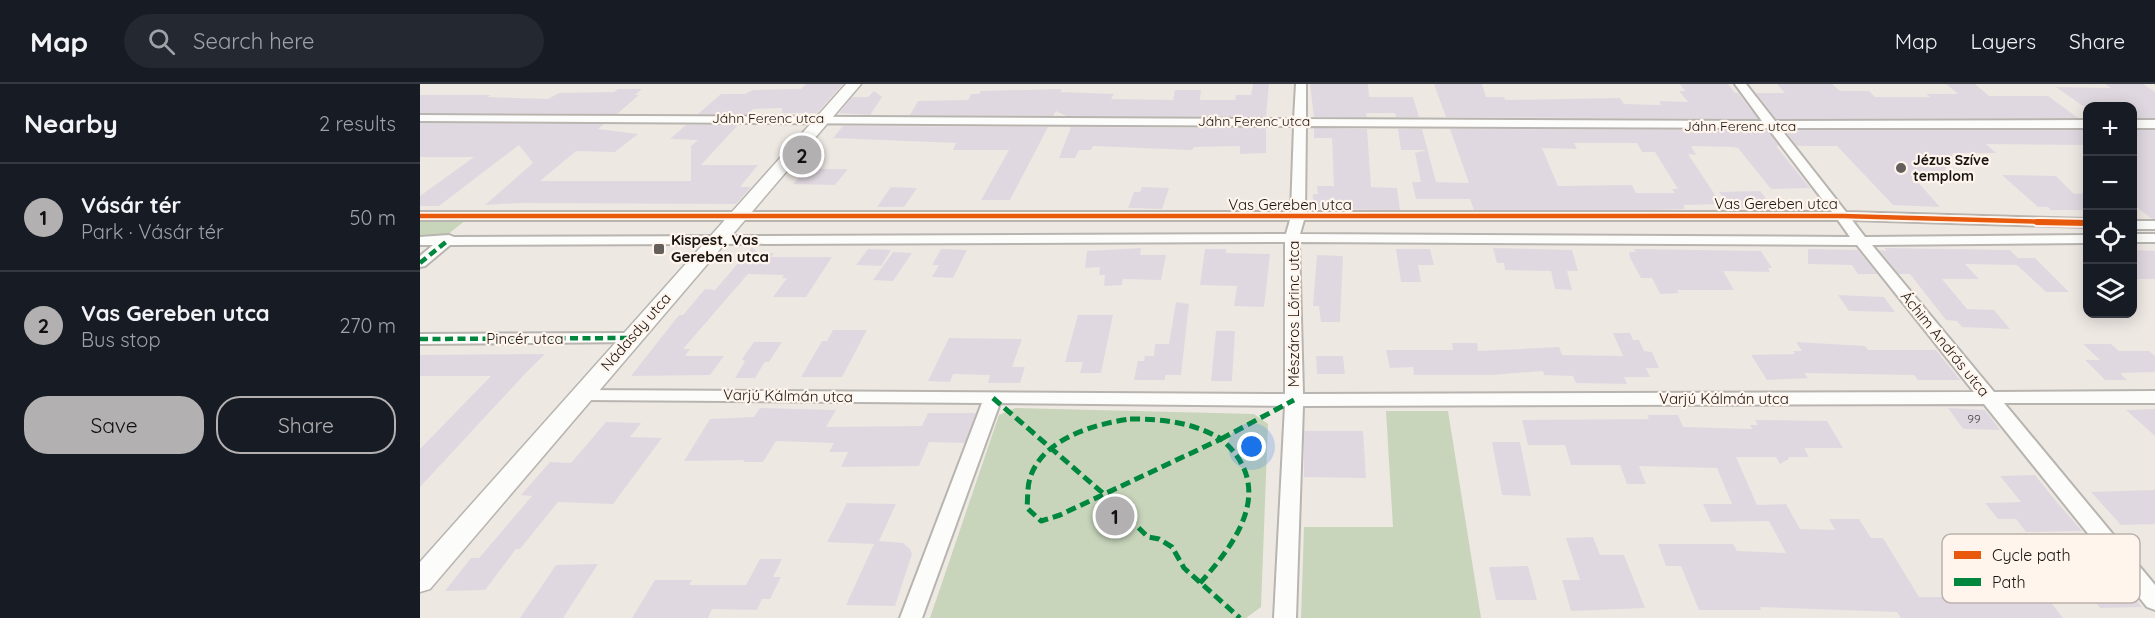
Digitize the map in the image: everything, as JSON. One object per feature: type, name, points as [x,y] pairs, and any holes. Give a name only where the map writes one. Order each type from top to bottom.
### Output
[{"type":"street","name":"Nádasdy utca","points":[[420,581],[854,84]]},
{"type":"street","name":"Mészáros Lőrinc utca","points":[[1285,618],[1294,400],[1292,238],[1298,217],[1298,122],[1301,84]]},
{"type":"street","name":"Áchim András utca","points":[[1740,84],[1861,241],[2100,534]]},
{"type":"street","name":"Jáhn Ferenc utca","points":[[420,118],[824,118],[1774,126],[2083,124]]},
{"type":"street","points":[[2137,124],[2155,124]]},
{"type":"street","name":"Vas Gereben utca","points":[[420,216],[1843,216],[2083,223]]},
{"type":"street","points":[[420,263],[479,217]]},
{"type":"street","points":[[2137,225],[2155,225]]},
{"type":"street","points":[[420,241],[1292,238],[1861,241],[2083,239]]},
{"type":"street","points":[[2137,238],[2155,238]]},
{"type":"street","name":"Pincér utca","points":[[420,339],[631,338]]},
{"type":"street","name":"Varjú Kálmán utca","points":[[583,394],[1294,400],[2155,397]]},
{"type":"street","points":[[911,618],[993,398]]},
{"type":"street","name":"Áchim András utca","points":[[2140,583],[2155,601]]},
{"type":"green space","points":[[420,218],[467,219],[442,239],[420,239]]},
{"type":"green space","points":[[1015,408],[1254,414],[1268,424],[1261,607],[1246,618],[930,618],[999,415]]},
{"type":"green space","points":[[1386,411],[1448,411],[1481,618],[1301,618],[1304,527],[1393,527]]},
{"type":"building","points":[[806,84],[843,84],[817,113],[782,113],[782,108],[753,109],[748,114],[698,114],[721,94],[745,94],[753,90],[801,89]]},
{"type":"building","points":[[1253,84],[1269,84],[1266,117],[1066,116],[1056,111],[1053,116],[910,115],[918,101],[968,100],[971,94],[979,94],[981,91],[1062,89],[1060,92],[1114,94],[1111,99],[1173,100],[1175,90],[1201,90],[1200,100],[1235,100],[1236,95],[1251,95]]},
{"type":"building","points":[[1310,84],[1368,84],[1369,97],[1413,97],[1419,117],[1396,117],[1395,113],[1366,113],[1367,117],[1314,117]]},
{"type":"building","points":[[1434,84],[1482,84],[1486,97],[1504,97],[1505,100],[1620,98],[1624,104],[1661,105],[1659,101],[1688,102],[1679,91],[1685,91],[1680,84],[1728,84],[1758,119],[1446,117]]},
{"type":"building","points":[[1777,84],[1832,84],[1840,91],[1869,91],[1875,97],[1930,97],[1926,94],[1958,94],[1946,84],[1975,84],[1989,96],[2048,96],[2078,118],[1776,119],[1756,93],[1785,93]]},
{"type":"building","points":[[2105,84],[2143,84],[2155,92],[2155,118],[2137,118],[2137,102],[2083,102],[2083,106],[2056,87],[2111,88]]},
{"type":"building","points":[[618,89],[642,89],[635,95],[639,95],[617,114],[420,113],[420,95],[491,95],[487,97],[548,99],[559,93],[614,92]]},
{"type":"building","points":[[874,91],[882,97],[870,115],[839,113],[852,97],[868,97]]},
{"type":"building","points":[[420,123],[604,124],[598,129],[638,134],[615,152],[576,151],[540,181],[691,181],[691,146],[698,140],[670,139],[686,125],[738,125],[701,165],[758,165],[740,187],[751,187],[736,204],[520,203],[485,205],[533,163],[519,145],[439,206],[420,206],[420,196],[474,157],[420,157]]},
{"type":"building","points":[[843,126],[1048,127],[1010,200],[981,200],[1009,150],[953,150],[956,143],[833,138]]},
{"type":"building","points":[[1071,127],[1266,128],[1266,153],[1240,154],[1240,146],[1194,147],[1192,150],[1093,146],[1091,150],[1079,150],[1075,158],[1059,158]]},
{"type":"building","points":[[1314,128],[1367,129],[1371,187],[1397,188],[1400,210],[1313,209],[1313,194],[1318,194],[1317,186],[1334,186],[1332,138],[1314,138]]},
{"type":"building","points":[[1398,129],[1422,129],[1436,182],[1469,183],[1450,129],[1767,130],[1779,146],[1776,146],[1810,188],[1771,189],[1738,148],[1691,146],[1696,155],[1688,154],[1721,204],[1683,205],[1685,209],[1649,210],[1474,210],[1470,199],[1416,199],[1412,182],[1421,182],[1415,153],[1427,150],[1401,150]],"holes":[[[1574,143],[1637,143],[1642,152],[1655,152],[1678,189],[1672,189],[1675,193],[1636,193],[1632,185],[1558,186],[1542,148],[1577,149]]]},
{"type":"building","points":[[1785,130],[2083,130],[2083,145],[1986,144],[1996,153],[1953,153],[1944,172],[1935,181],[1917,181],[1940,207],[1893,205],[1837,146],[1797,146]]},
{"type":"building","points":[[2137,130],[2155,130],[2155,219],[2137,207]]},
{"type":"building","points":[[806,169],[848,169],[835,185],[793,184]]},
{"type":"building","points":[[2002,175],[2056,176],[2074,194],[2083,193],[2083,210],[2051,210],[2048,207],[2038,207]]},
{"type":"building","points":[[891,187],[917,188],[904,207],[877,207]]},
{"type":"building","points":[[1142,187],[1169,188],[1162,209],[1128,208],[1134,192],[1140,192]]},
{"type":"building","points":[[1760,191],[1773,207],[1731,208],[1719,192]]},
{"type":"building","points":[[752,247],[758,253],[774,253],[771,257],[832,257],[806,297],[773,297],[787,278],[782,278],[784,275],[748,274],[683,349],[690,349],[685,356],[724,356],[710,375],[631,376],[679,315],[683,315],[705,289],[715,290]]},
{"type":"building","points":[[1141,248],[1140,255],[1166,255],[1161,280],[1123,279],[1122,285],[1104,286],[1105,275],[1099,275],[1100,267],[1085,268],[1087,251]]},
{"type":"building","points":[[1493,248],[1572,250],[1578,271],[1567,271],[1572,290],[1555,289],[1551,271],[1505,270],[1504,263],[1497,263]]},
{"type":"building","points":[[1885,248],[2010,250],[2018,258],[2035,258],[2069,292],[2046,292],[2017,265],[1965,264],[1979,279],[1942,279],[1967,309],[1994,310],[2010,329],[1962,327],[1957,321],[1946,320],[1910,274],[1899,274],[1879,250],[1887,251]]},
{"type":"building","points":[[868,249],[891,250],[881,266],[856,265]]},
{"type":"building","points":[[941,249],[967,250],[953,278],[932,277],[939,265],[932,265]]},
{"type":"building","points":[[1205,249],[1226,249],[1226,253],[1270,254],[1264,307],[1234,306],[1237,286],[1200,285]]},
{"type":"building","points":[[1396,249],[1430,249],[1434,265],[1418,265],[1421,282],[1401,282]]},
{"type":"building","points":[[1634,249],[1761,251],[1772,268],[1768,268],[1770,272],[1723,271],[1734,290],[1677,290],[1679,293],[1660,294],[1652,278],[1641,278],[1630,258],[1629,252],[1636,252]]},
{"type":"building","points":[[1808,249],[1858,250],[1877,274],[1858,274],[1852,265],[1808,264]]},
{"type":"building","points":[[2137,250],[2155,251],[2155,279],[2137,279]]},
{"type":"building","points":[[893,252],[912,253],[893,281],[873,280]]},
{"type":"building","points":[[1317,255],[1343,256],[1340,322],[1321,322],[1319,306],[1313,306]]},
{"type":"building","points":[[1838,295],[1884,297],[1895,312],[1849,311]]},
{"type":"building","points":[[1176,302],[1189,304],[1181,375],[1165,375],[1165,380],[1134,380],[1138,361],[1144,361],[1145,356],[1154,356],[1155,344],[1169,344]]},
{"type":"building","points":[[1078,315],[1113,315],[1101,373],[1080,373],[1083,362],[1065,362]]},
{"type":"building","points":[[833,330],[867,330],[842,377],[801,377],[822,341],[827,341]]},
{"type":"building","points":[[1216,331],[1235,331],[1232,381],[1211,381]]},
{"type":"building","points":[[1613,333],[1630,333],[1633,340],[1639,340],[1644,351],[1652,352],[1659,368],[1646,368],[1650,377],[1624,377],[1627,384],[1576,383],[1573,376],[1544,375],[1543,371],[1492,375],[1414,375],[1413,367],[1390,368],[1386,350],[1453,350],[1452,343],[1477,343],[1478,351],[1559,347],[1562,355],[1623,356]]},
{"type":"building","points":[[949,338],[1022,339],[1012,367],[1025,367],[1020,383],[988,383],[990,375],[953,374],[950,382],[928,381]]},
{"type":"building","points":[[754,342],[782,342],[755,378],[735,378],[745,361],[742,359]]},
{"type":"building","points":[[1796,342],[1865,346],[1868,350],[1936,350],[1960,380],[1918,380],[1914,375],[1804,373],[1808,378],[1767,380],[1751,355],[1795,354],[1793,351],[1802,351]]},
{"type":"building","points":[[2083,344],[2111,344],[2119,351],[2149,351],[2155,356],[2155,372],[2120,373],[2127,380],[2105,380],[2085,360],[2100,360]]},
{"type":"building","points":[[545,354],[420,487],[420,449],[491,376],[420,376],[420,355]]},
{"type":"building","points":[[1316,356],[1343,356],[1345,374],[1317,374]]},
{"type":"building","points":[[760,408],[836,410],[826,427],[922,426],[928,413],[976,413],[965,443],[929,442],[919,466],[841,467],[848,452],[829,452],[834,443],[776,441],[763,462],[684,461],[710,419],[754,417]]},
{"type":"building","points":[[1948,408],[1985,410],[2000,430],[1963,429]]},
{"type":"building","points":[[2155,409],[2155,436],[2126,410]]},
{"type":"building","points":[[1647,415],[1678,415],[1683,427],[1752,429],[1750,425],[1758,425],[1755,420],[1827,421],[1843,448],[1804,448],[1809,457],[1788,457],[1789,459],[1780,464],[1776,457],[1736,457],[1757,505],[1786,504],[1800,529],[1835,530],[1829,519],[1859,519],[1871,538],[1883,538],[1919,597],[1942,597],[1942,603],[2051,603],[2063,618],[1901,618],[1897,612],[1760,607],[1761,610],[1699,610],[1681,566],[1666,566],[1658,544],[1733,544],[1737,551],[1786,553],[1769,521],[1711,522],[1703,504],[1732,504],[1717,468],[1639,466],[1646,484],[1627,484],[1620,465],[1571,465],[1565,445],[1528,445],[1522,420],[1649,419]]},
{"type":"building","points":[[606,422],[641,423],[630,437],[662,438],[613,504],[558,502],[520,549],[516,549],[485,590],[445,591],[471,558],[479,558],[532,496],[521,495],[550,462],[571,463]]},
{"type":"building","points":[[1304,431],[1363,431],[1366,478],[1304,477]]},
{"type":"building","points":[[1492,442],[1520,442],[1531,496],[1502,495]]},
{"type":"building","points":[[2035,475],[2082,531],[2026,532],[2016,519],[1998,519],[1985,503],[2021,502],[2000,476]]},
{"type":"building","points":[[2155,490],[2155,524],[2121,525],[2091,492]]},
{"type":"building","points":[[847,503],[896,504],[879,541],[903,543],[912,554],[895,606],[846,605],[874,544],[827,542]]},
{"type":"building","points":[[1593,537],[1600,555],[1624,555],[1645,608],[1571,611],[1562,580],[1580,580],[1566,538]]},
{"type":"building","points":[[760,559],[782,559],[773,577],[781,577],[770,599],[762,599],[757,610],[712,609],[708,618],[632,618],[655,580],[692,580],[689,585],[746,585]]},
{"type":"building","points":[[598,564],[563,618],[520,618],[556,565]]},
{"type":"building","points":[[1528,566],[1537,600],[1496,600],[1489,567]]},
{"type":"building","points":[[2096,603],[2139,603],[2142,607],[2100,608]]},
{"type":"marked path","points":[[420,263],[447,241]]},
{"type":"marked path","points":[[420,339],[631,338]]},
{"type":"marked path","points":[[993,398],[1105,495],[1148,537],[1159,539],[1172,547],[1184,568],[1240,618]]},
{"type":"marked path","points":[[1200,583],[1233,541],[1249,504],[1250,492],[1246,470],[1235,452],[1219,438],[1199,428],[1176,422],[1153,419],[1110,422],[1083,431],[1058,445],[1045,455],[1034,469],[1029,483],[1027,508],[1041,521],[1078,508],[1159,470],[1205,448],[1227,436],[1294,400]]},
{"type":"cycle path","points":[[420,216],[1843,216],[2083,223]]},
{"type":"place","name":"Vas Gereben utca","points":[[802,155]]},
{"type":"place","name":"Jézus Szíve templom","points":[[1901,168]]},
{"type":"place","name":"Kispest, Vas Gereben utca","points":[[659,249]]},
{"type":"place","name":"Vásár tér","points":[[1115,516]]}]
